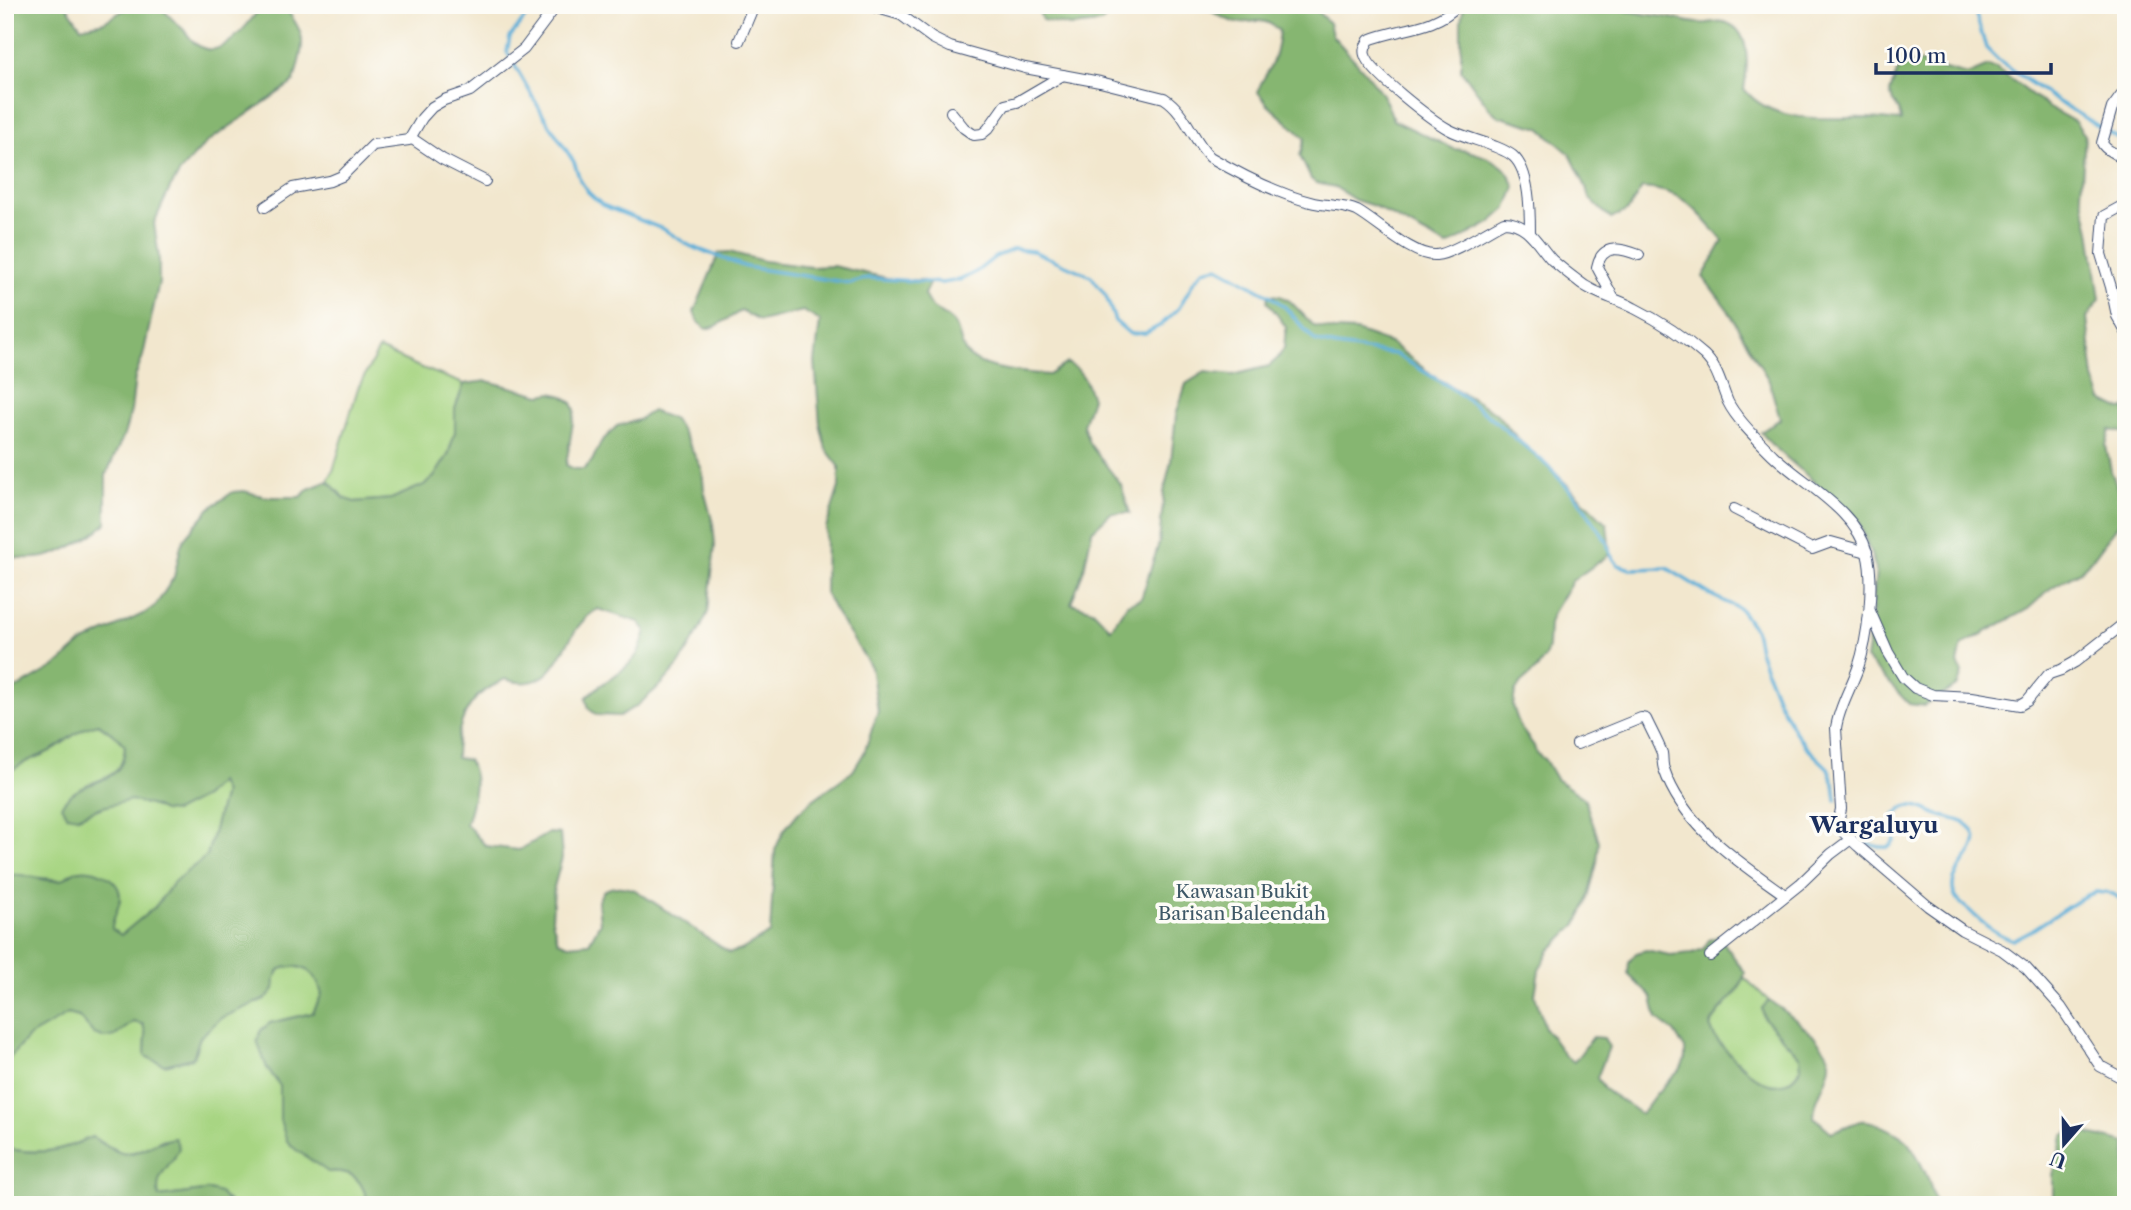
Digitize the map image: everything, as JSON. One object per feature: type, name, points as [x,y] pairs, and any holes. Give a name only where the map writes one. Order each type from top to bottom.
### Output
[{"type":"street","points":[[265,207],[293,188],[342,176],[373,145],[407,141],[432,107],[470,91],[520,52],[557,5]]},
{"type":"street","points":[[739,41],[754,5]]},
{"type":"street","points":[[859,5],[901,16],[950,47],[1025,68],[1164,98],[1181,112],[1202,148],[1217,161],[1314,203],[1350,208],[1423,252],[1435,255],[1451,250],[1504,222],[1519,225],[1530,233],[1552,260],[1581,283],[1634,307],[1678,332],[1707,358],[1735,413],[1774,456],[1849,520],[1860,534],[1867,552],[1870,611],[1858,667],[1836,728],[1840,829],[1928,906],[1962,930],[2001,950],[2026,968],[2062,1007],[2101,1066],[2126,1080]]},
{"type":"street","points":[[1458,5],[1424,26],[1369,40],[1364,48],[1365,58],[1430,118],[1450,130],[1513,156],[1523,172],[1530,207],[1530,233]]},
{"type":"street","points":[[951,112],[964,128],[974,135],[982,134],[1005,106],[1017,102],[1063,75]]},
{"type":"street","points":[[2126,89],[2114,104],[2102,143],[2105,149],[2122,157],[2126,164]]},
{"type":"street","points":[[411,138],[442,159],[485,181]]},
{"type":"street","points":[[2126,204],[2102,219],[2104,235],[2101,254],[2117,316],[2126,332]]},
{"type":"street","points":[[1614,299],[1597,267],[1601,257],[1620,248],[1639,254]]},
{"type":"street","points":[[1734,509],[1812,549],[1831,542],[1867,552]]},
{"type":"street","points":[[1870,611],[1888,652],[1903,677],[1914,688],[1933,695],[1972,697],[2020,705],[2027,701],[2049,674],[2076,662],[2126,622]]},
{"type":"street","points":[[1577,744],[1642,718],[1646,719],[1662,754],[1664,769],[1688,813],[1729,855],[1785,895]]},
{"type":"street","points":[[1710,956],[1851,839]]},
{"type":"green space","points":[[5,5],[66,5],[81,27],[104,22],[132,5],[160,5],[194,43],[211,49],[228,43],[237,36],[262,5],[283,5],[292,16],[302,41],[294,82],[206,143],[183,168],[170,188],[154,223],[159,282],[143,356],[135,377],[131,411],[124,435],[106,475],[106,523],[94,534],[69,548],[36,558],[5,557]]},
{"type":"green space","points":[[1037,5],[1118,5],[1101,23],[1070,26],[1042,20]]},
{"type":"green space","points":[[1201,5],[1311,5],[1329,23],[1332,35],[1376,85],[1393,120],[1454,149],[1486,157],[1505,169],[1515,187],[1507,208],[1490,223],[1447,246],[1374,206],[1355,200],[1335,187],[1316,183],[1311,179],[1300,156],[1305,138],[1268,105],[1258,92],[1273,62],[1279,31],[1266,22],[1231,21]]},
{"type":"green space","points":[[1464,5],[1620,5],[1621,9],[1692,22],[1724,22],[1733,26],[1744,40],[1747,60],[1744,89],[1766,107],[1780,113],[1808,118],[1901,121],[1890,92],[1897,72],[1908,64],[1919,62],[1967,75],[1988,66],[1996,68],[2048,107],[2075,122],[2085,135],[2081,194],[2090,230],[2100,299],[2087,318],[2094,378],[2102,400],[2122,410],[2126,407],[2126,435],[2110,430],[2106,446],[2111,471],[2123,502],[2120,522],[2095,556],[2080,571],[2051,588],[2028,609],[1962,645],[1958,663],[1962,673],[1958,685],[1924,706],[1909,704],[1866,659],[1876,569],[1859,521],[1771,444],[1761,432],[1780,419],[1769,381],[1728,310],[1703,277],[1723,241],[1689,204],[1657,190],[1642,188],[1628,210],[1611,219],[1589,198],[1570,154],[1540,128],[1498,116],[1490,109],[1461,70],[1461,21]]},
{"type":"green space","name":"Kawasan Bukit Barisan Baleendah","points":[[729,252],[764,261],[811,267],[833,266],[900,281],[922,280],[929,284],[924,294],[930,305],[955,325],[965,352],[975,360],[1006,370],[1049,375],[1067,363],[1077,369],[1092,398],[1083,425],[1089,443],[1121,485],[1130,513],[1111,513],[1092,531],[1084,569],[1071,603],[1093,610],[1111,629],[1127,604],[1141,599],[1159,543],[1176,415],[1186,384],[1205,372],[1233,375],[1269,366],[1278,358],[1284,348],[1286,327],[1267,301],[1269,295],[1290,301],[1314,326],[1356,331],[1392,344],[1435,377],[1495,412],[1525,447],[1607,524],[1610,554],[1572,581],[1552,614],[1545,657],[1515,692],[1513,706],[1520,727],[1556,779],[1584,798],[1599,841],[1597,863],[1586,905],[1577,924],[1549,951],[1539,970],[1535,995],[1545,1028],[1565,1056],[1574,1062],[1593,1037],[1604,1038],[1609,1047],[1597,1078],[1604,1089],[1641,1114],[1680,1070],[1685,1060],[1685,1049],[1674,1032],[1657,1019],[1652,998],[1628,974],[1629,962],[1636,953],[1646,950],[1670,955],[1693,953],[1703,949],[1709,940],[1719,936],[1745,973],[1739,988],[1710,1026],[1719,1043],[1758,1079],[1775,1085],[1784,1084],[1801,1068],[1800,1057],[1764,1018],[1762,1008],[1769,1001],[1786,1012],[1816,1039],[1829,1056],[1829,1071],[1816,1102],[1814,1117],[1831,1132],[1866,1121],[1901,1136],[1910,1144],[1922,1165],[1932,1191],[1934,1205],[369,1205],[361,1184],[351,1175],[328,1172],[295,1149],[287,1141],[280,1120],[280,1086],[267,1068],[257,1041],[261,1030],[270,1023],[313,1013],[322,994],[312,974],[296,967],[280,969],[275,978],[274,989],[267,998],[221,1018],[200,1037],[193,1058],[164,1065],[145,1056],[146,1035],[143,1024],[133,1022],[115,1036],[105,1038],[94,1034],[79,1017],[68,1014],[28,1037],[5,1063],[5,876],[60,880],[79,870],[92,870],[106,876],[119,891],[120,902],[112,929],[121,935],[155,907],[175,881],[207,856],[224,793],[219,782],[204,797],[175,812],[163,811],[131,800],[99,808],[78,817],[67,815],[61,806],[69,796],[117,770],[123,760],[125,746],[99,724],[79,731],[50,751],[5,775],[5,695],[57,665],[82,643],[156,605],[174,577],[181,545],[186,536],[210,508],[233,492],[244,491],[266,497],[301,497],[308,489],[328,481],[344,498],[354,502],[391,499],[424,485],[434,477],[448,455],[455,432],[455,409],[464,384],[487,381],[541,395],[552,393],[563,396],[572,403],[575,410],[566,465],[574,469],[584,469],[592,461],[601,442],[617,426],[638,420],[652,411],[673,419],[702,469],[715,545],[708,612],[698,633],[679,665],[638,705],[619,716],[597,715],[589,709],[586,698],[633,660],[646,631],[639,622],[598,609],[585,619],[550,671],[539,679],[524,683],[505,679],[477,697],[463,718],[456,750],[456,758],[468,760],[474,776],[473,800],[466,824],[486,846],[519,850],[549,833],[560,834],[562,858],[554,887],[552,920],[558,941],[568,945],[589,943],[600,923],[598,901],[603,891],[619,887],[635,890],[730,953],[741,950],[770,933],[775,850],[784,830],[814,799],[853,771],[864,753],[878,711],[871,667],[825,592],[826,528],[839,487],[839,466],[826,449],[820,424],[815,362],[820,321],[803,311],[760,321],[741,311],[706,329],[698,322],[694,312],[719,253]]},
{"type":"green space","points":[[379,349],[464,384],[455,409],[455,432],[448,455],[434,477],[424,485],[391,499],[353,502],[344,498],[328,481],[358,388]]},
{"type":"green space","points":[[98,724],[125,746],[124,755],[114,773],[86,785],[78,817],[126,800],[144,802],[163,811],[204,797],[219,782],[224,793],[207,856],[175,881],[155,907],[121,936],[112,930],[112,919],[121,899],[71,873],[63,880],[5,876],[5,775],[50,751],[85,728]]},
{"type":"green space","points":[[291,966],[312,974],[322,994],[313,1013],[270,1023],[261,1030],[258,1041],[267,1068],[281,1086],[280,1120],[328,1172],[345,1173],[356,1179],[364,1190],[369,1205],[230,1205],[228,1200],[210,1190],[158,1197],[159,1180],[175,1157],[164,1139],[128,1153],[92,1137],[50,1151],[5,1148],[5,1063],[28,1037],[68,1014],[79,1017],[94,1034],[115,1036],[133,1022],[143,1024],[146,1035],[145,1056],[165,1065],[193,1058],[200,1037],[221,1018],[267,998],[274,989],[275,978],[280,969]]},
{"type":"green space","points":[[1744,977],[1769,1001],[1762,1008],[1764,1018],[1800,1057],[1801,1067],[1784,1083],[1767,1083],[1749,1073],[1722,1047],[1710,1026],[1738,991]]},
{"type":"green space","points":[[2072,1130],[2126,1143],[2126,1205],[2053,1205],[2053,1175],[2063,1136]]},
{"type":"green space","points":[[92,1137],[114,1150],[128,1154],[175,1138],[179,1148],[161,1176],[159,1197],[210,1190],[220,1193],[230,1205],[5,1205],[5,1148],[28,1152],[49,1151]]},
{"type":"waterway","points":[[535,5],[510,37],[507,52],[574,162],[580,180],[602,205],[665,230],[690,246],[746,267],[850,283],[868,278],[942,283],[960,280],[976,272],[995,257],[1014,249],[1033,251],[1091,276],[1106,296],[1115,321],[1130,334],[1146,333],[1161,325],[1179,308],[1194,281],[1204,270],[1218,267],[1269,295],[1285,307],[1315,341],[1395,354],[1453,389],[1547,465],[1579,500],[1607,542],[1610,554],[1618,565],[1631,569],[1667,568],[1740,609],[1755,630],[1766,670],[1794,730],[1806,747],[1828,768],[1834,783],[1836,800]]},
{"type":"waterway","points":[[1973,5],[1986,48],[2000,62],[2126,143]]},
{"type":"waterway","points":[[1842,817],[1861,839],[1881,847],[1889,847],[1895,840],[1895,815],[1908,806],[1920,807],[1969,826],[1975,835],[1975,843],[1957,873],[1953,890],[1957,899],[1984,924],[2013,940],[2083,897],[2096,892],[2113,894],[2126,902]]},
{"type":"district","name":"Wargaluyu","points":[[1874,825]]}]
